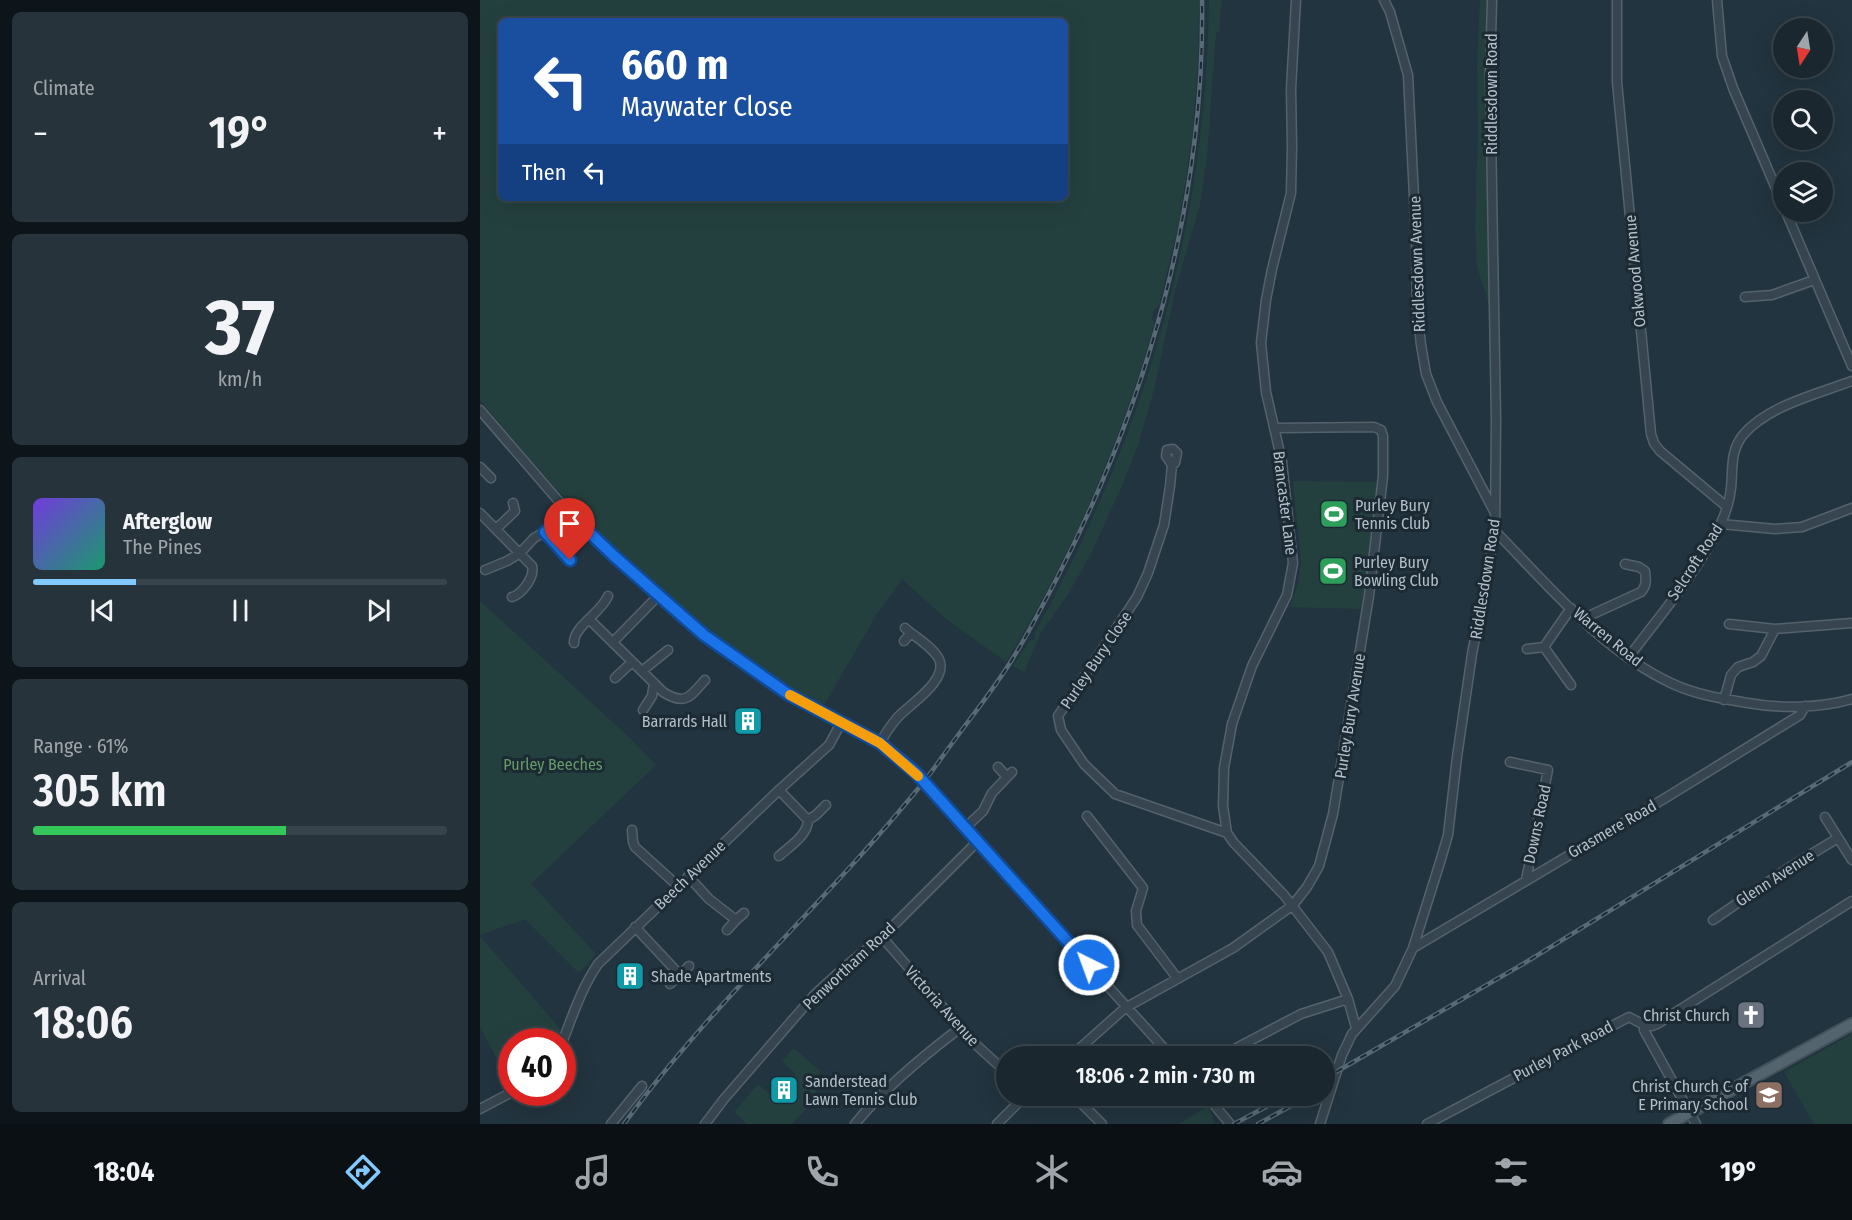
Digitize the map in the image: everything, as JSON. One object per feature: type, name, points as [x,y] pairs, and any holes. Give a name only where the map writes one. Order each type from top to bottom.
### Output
[{"type":"main road","points":[[1669,1124],[1852,1024]]},
{"type":"street","name":"Brancaster Lane","points":[[1227,833],[1223,806],[1223,779],[1232,724],[1252,666],[1287,595],[1293,569],[1293,548],[1282,462],[1266,393],[1261,343],[1272,269],[1291,193],[1291,89],[1296,0]]},
{"type":"street","name":"Riddlesdown Avenue","points":[[1384,0],[1390,12],[1408,75],[1417,308],[1426,374],[1437,402],[1496,516]]},
{"type":"street","name":"Riddlesdown Road","points":[[1320,1124],[1342,1055],[1356,1028],[1395,986],[1413,948],[1448,835],[1471,664],[1495,531],[1496,419],[1490,74],[1492,0]]},
{"type":"street","name":"Oakwood Avenue","points":[[1617,0],[1617,82],[1651,434],[1660,451],[1727,507]]},
{"type":"street","points":[[1717,0],[1722,56],[1773,181]]},
{"type":"street","points":[[1790,222],[1852,366]]},
{"type":"street","points":[[1745,297],[1772,295],[1814,280]]},
{"type":"street","name":"Selcroft Road","points":[[1628,658],[1696,566],[1721,524],[1731,489],[1734,449],[1742,436],[1760,419],[1779,409],[1852,381]]},
{"type":"street","points":[[480,410],[569,513],[658,596],[704,635],[762,677],[880,743],[916,773],[1161,1046]]},
{"type":"street","name":"Purley Bury Avenue","points":[[1082,1046],[1125,1008],[1233,948],[1293,905],[1319,866],[1333,814],[1370,596],[1383,476],[1383,436],[1381,430],[1374,427],[1274,428]]},
{"type":"street","name":"Purley Bury Close","points":[[1172,465],[1164,525],[1148,573],[1137,597],[1058,716],[1061,730],[1084,764],[1115,794],[1227,833]]},
{"type":"street","points":[[480,467],[491,478]]},
{"type":"street","points":[[496,530],[515,511],[513,503]]},
{"type":"street","points":[[1721,524],[1775,530],[1802,527],[1852,508]]},
{"type":"street","points":[[480,513],[532,566],[533,571],[518,595],[512,597]]},
{"type":"street","points":[[485,570],[520,553],[534,538],[569,513]]},
{"type":"street","name":"Warren Road","points":[[1495,531],[1582,619],[1628,658],[1673,684],[1698,694],[1768,706],[1805,706],[1852,699]]},
{"type":"street","points":[[545,532],[570,560]]},
{"type":"street","points":[[1582,619],[1641,592],[1647,582],[1645,571],[1625,564]]},
{"type":"street","points":[[574,643],[575,634],[605,604],[608,596]]},
{"type":"street","points":[[613,642],[658,596]]},
{"type":"street","points":[[1527,649],[1544,647],[1571,608]]},
{"type":"street","points":[[590,620],[671,697],[685,699],[705,680]]},
{"type":"street","points":[[1729,624],[1775,629],[1852,623]]},
{"type":"street","points":[[1724,700],[1731,675],[1738,667],[1753,662],[1761,656],[1775,629]]},
{"type":"street","points":[[880,743],[898,716],[939,676],[941,667],[939,659],[907,634]]},
{"type":"street","points":[[1544,647],[1571,685]]},
{"type":"street","points":[[642,671],[668,650]]},
{"type":"street","points":[[615,678],[632,662]]},
{"type":"street","points":[[643,711],[652,696],[654,683]]},
{"type":"street","name":"Grasmere Road","points":[[1413,948],[1778,729],[1800,715],[1805,706]]},
{"type":"street","name":"Beech Avenue","points":[[567,1028],[585,982],[598,964],[779,790],[829,746],[841,723]]},
{"type":"street","name":"Downs Road","points":[[1510,762],[1548,770],[1526,880]]},
{"type":"street","points":[[964,829],[983,811],[992,793],[1009,775],[998,767]]},
{"type":"street","points":[[779,790],[808,820]]},
{"type":"street","points":[[779,856],[805,831],[808,820],[826,806]]},
{"type":"street","points":[[1087,816],[1143,888],[1136,911],[1137,925],[1177,978]]},
{"type":"street","points":[[1825,817],[1852,860]]},
{"type":"street","points":[[632,830],[635,847],[678,886]]},
{"type":"street","points":[[1227,833],[1293,905],[1328,952],[1348,999],[1356,1028]]},
{"type":"street","name":"Glenn Avenue","points":[[1713,920],[1790,867],[1838,838]]},
{"type":"street","name":"Penwortham Road","points":[[705,1124],[815,994],[882,937],[977,842]]},
{"type":"street","points":[[688,876],[709,899],[736,920]]},
{"type":"street","points":[[1695,1124],[1644,1030],[1644,1025],[1657,1024],[1852,901]]},
{"type":"street","points":[[727,930],[744,913]]},
{"type":"street","points":[[635,927],[680,975]]},
{"type":"street","name":"Victoria Avenue","points":[[882,937],[960,1028],[996,1063]]},
{"type":"street","points":[[670,984],[689,966]]},
{"type":"street","points":[[1240,1046],[1301,1014],[1348,999]]},
{"type":"street","name":"Purley Park Road","points":[[1427,1124],[1618,1022],[1629,1017],[1644,1025]]},
{"type":"street","points":[[855,1124],[896,1082],[960,1028]]},
{"type":"street","points":[[611,1124],[642,1086]]},
{"type":"street","points":[[480,1109],[498,1099]]},
{"type":"street","points":[[997,1124],[1015,1106]]},
{"type":"street","points":[[1084,1106],[1102,1124]]},
{"type":"street","points":[[1215,1106],[1230,1124]]},
{"type":"green space","points":[[480,0],[1199,0],[1198,61],[1192,139],[1178,227],[1159,305],[1153,311],[1152,319],[1155,323],[1126,412],[1092,497],[1052,580],[1006,662],[945,618],[902,579],[877,614],[824,705],[768,673],[698,620],[599,533],[480,400]]},
{"type":"green space","points":[[1209,0],[1222,0],[1219,32],[1216,32],[1207,158],[1200,205],[1176,287],[1154,390],[1138,445],[1092,552],[1067,596],[1041,632],[1024,672],[1013,666],[1030,640],[1036,637],[1034,634],[1073,559],[1107,484],[1137,406],[1162,328],[1182,248],[1196,167],[1205,84]]},
{"type":"green space","points":[[1480,0],[1487,0],[1485,74],[1490,307],[1477,267],[1475,226]]},
{"type":"green space","points":[[1293,481],[1377,482],[1362,609],[1290,607],[1298,584],[1301,562]]},
{"type":"green space","name":"Purley Beeches","points":[[480,601],[629,737],[656,765],[531,884],[596,954],[579,973],[525,919],[480,935]]},
{"type":"green space","points":[[480,936],[559,1028],[498,1028],[498,1061],[480,1027]]},
{"type":"green space","points":[[1852,1034],[1852,1124],[1814,1124],[1784,1072]]},
{"type":"green space","name":"Sanderstead Lawn Tennis Club","points":[[794,1048],[821,1072],[809,1085],[820,1095],[792,1124],[747,1124],[734,1112],[758,1084],[773,1097],[796,1074],[782,1061]]},
{"type":"green space","points":[[1208,1106],[1215,1124],[1179,1124]]},
{"type":"railway","points":[[624,1124],[693,1037],[844,874],[922,784],[1006,668],[1057,578],[1089,511],[1118,441],[1144,370],[1165,298],[1181,224],[1193,150],[1200,75],[1202,0]]},
{"type":"railway","points":[[1335,1073],[1523,964],[1852,762]]},
{"type":"railway","points":[[1234,1124],[1268,1106]]},
{"type":"railway","points":[[1258,1124],[1291,1106]]},
{"type":"slow traffic","points":[[790,695],[880,743],[918,776]]},
{"type":"place","name":"Purley Bury Tennis Club","points":[[1334,514]]},
{"type":"place","name":"Purley Bury Bowling Club","points":[[1333,571]]},
{"type":"place","name":"Barrards Hall","points":[[748,721]]},
{"type":"place","name":"Shade Apartments","points":[[630,976]]},
{"type":"place","name":"Christ Church","points":[[1751,1015]]},
{"type":"place","name":"Sanderstead Lawn Tennis Club","points":[[784,1090]]},
{"type":"place","name":"Christ Church C of E Primary School","points":[[1769,1095]]},
{"type":"route","points":[[570,560],[545,532],[569,513],[658,596],[704,635],[788,694],[880,743],[916,773],[964,829],[1089,965]]}]
